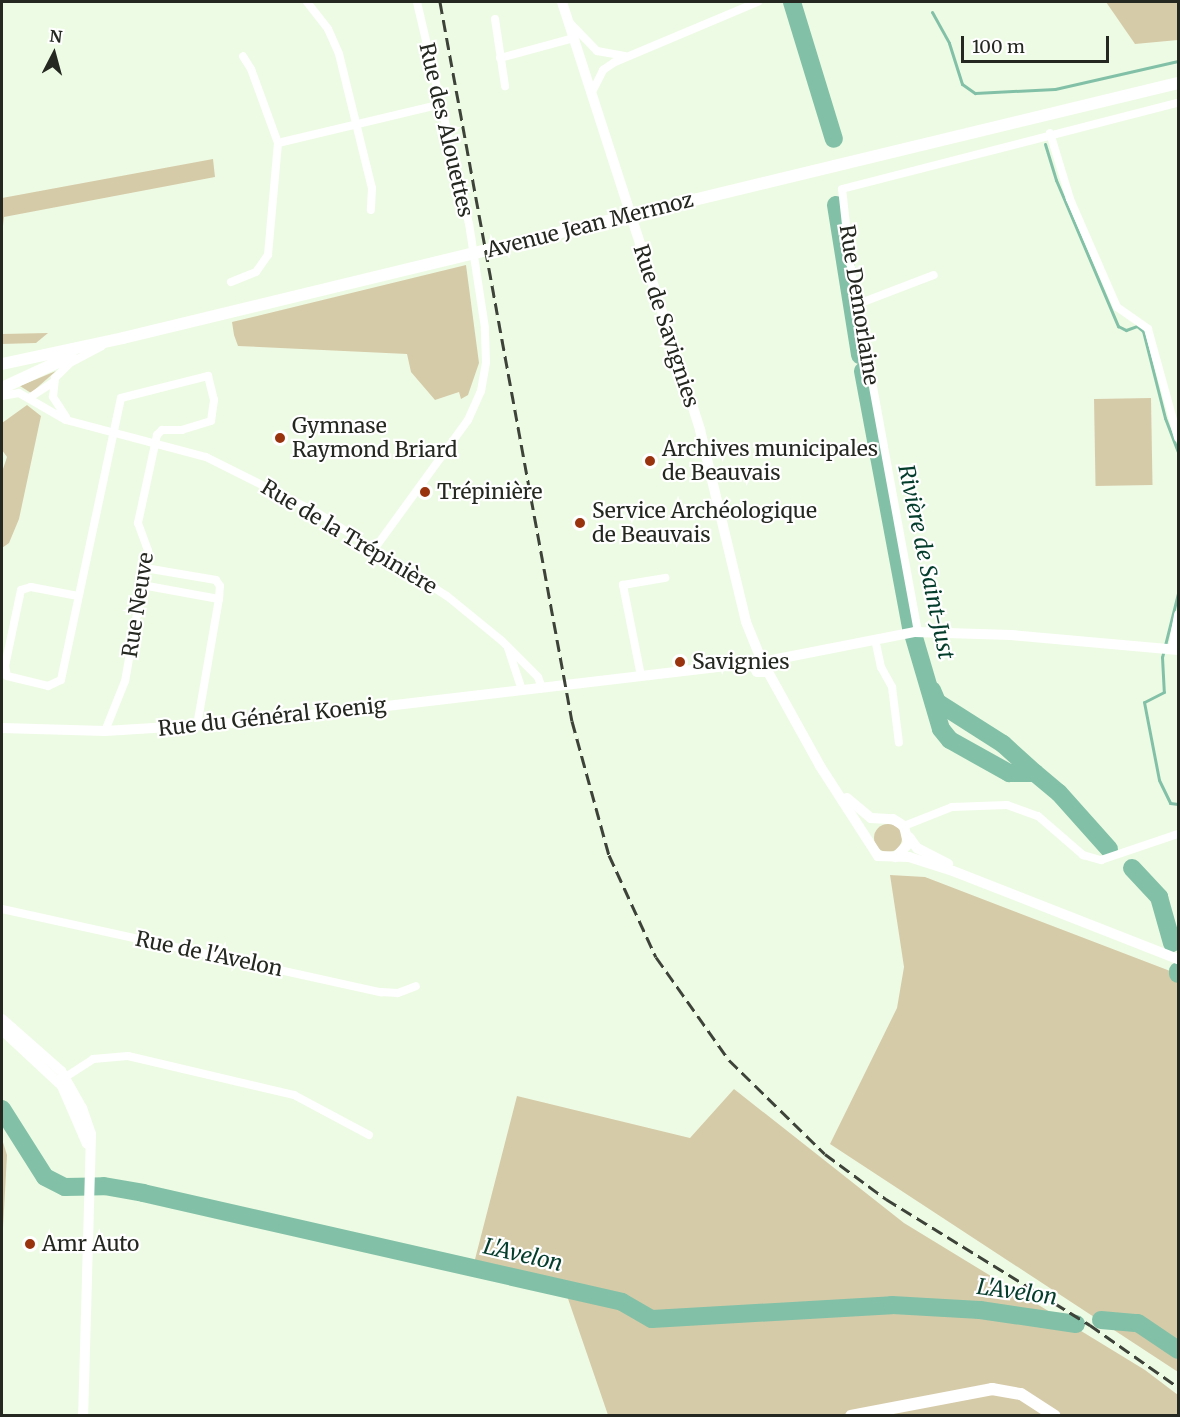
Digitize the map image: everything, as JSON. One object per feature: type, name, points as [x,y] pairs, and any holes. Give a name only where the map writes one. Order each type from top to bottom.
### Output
[{"type":"main road","name":"Avenue Jean Mermoz","points":[[2,364],[123,339],[1179,83]]},
{"type":"main road","points":[[2,388],[123,339]]},
{"type":"main road","points":[[851,1416],[993,1389],[1027,1397],[1055,1416]]},
{"type":"main road","points":[[898,1406],[993,1397],[1021,1402],[1045,1416]]},
{"type":"street","points":[[307,2],[336,44],[373,192],[371,210]]},
{"type":"street","name":"Rue des Alouettes","points":[[375,548],[463,429],[478,400],[485,372],[486,339],[477,270],[442,104],[417,2]]},
{"type":"street","name":"Rue de Savignies","points":[[562,2],[703,440],[746,622],[759,654]]},
{"type":"street","points":[[592,92],[608,66],[758,2]]},
{"type":"street","points":[[495,19],[506,86]]},
{"type":"street","points":[[568,21],[602,53],[622,56],[640,53]]},
{"type":"street","points":[[501,58],[574,38]]},
{"type":"street","points":[[231,282],[256,272],[268,255],[278,143],[252,69],[243,56]]},
{"type":"street","points":[[1179,103],[1050,133],[1070,199],[1117,307],[1148,329],[1179,438]]},
{"type":"street","points":[[278,143],[442,104]]},
{"type":"street","name":"Rue Demorlaine","points":[[913,633],[906,567],[858,304],[842,189],[1050,133]]},
{"type":"street","points":[[858,304],[934,275]]},
{"type":"street","points":[[29,399],[54,382],[65,366],[104,345]]},
{"type":"street","points":[[78,596],[31,587],[21,590],[5,666],[7,676],[48,686],[60,682],[78,596],[111,432],[123,397],[208,376],[214,400],[212,420],[182,430],[160,430],[155,444]]},
{"type":"street","points":[[54,382],[56,403],[74,422]]},
{"type":"street","name":"Rue de la Trépinière","points":[[2,396],[16,392],[74,422],[223,464],[318,513],[447,596],[506,645],[538,677],[542,688]]},
{"type":"street","name":"Rue Neuve","points":[[105,731],[125,681],[149,546],[138,523],[155,444]]},
{"type":"street","points":[[145,568],[216,580],[220,586],[197,726]]},
{"type":"street","points":[[640,676],[623,585],[665,578]]},
{"type":"street","points":[[142,585],[219,599]]},
{"type":"street","points":[[768,672],[757,672],[752,663],[759,654],[772,660],[913,633],[1011,635],[1175,650],[1179,615]]},
{"type":"street","points":[[875,639],[881,667],[892,687],[899,743]]},
{"type":"street","points":[[506,645],[522,690]]},
{"type":"street","points":[[772,660],[768,672],[831,783],[878,856],[909,857],[978,880],[1179,959]]},
{"type":"street","name":"Rue du Général Koenig","points":[[2,728],[105,731],[197,726],[752,663]]},
{"type":"street","points":[[831,783],[868,816],[895,819],[917,848],[978,880]]},
{"type":"street","points":[[906,831],[952,807],[1007,805],[1038,816],[1083,855],[1101,860],[1179,834]]},
{"type":"street","points":[[868,841],[871,828],[884,819]]},
{"type":"street","points":[[894,858],[905,850],[906,831]]},
{"type":"street","name":"Rue de l'Avelon","points":[[2,909],[381,992],[398,993],[417,986]]},
{"type":"street","points":[[2,1019],[62,1080],[85,1137],[91,1177],[83,1416]]},
{"type":"street","points":[[2,1030],[62,1080]]},
{"type":"street","points":[[62,1080],[100,1057],[128,1056],[294,1095],[369,1135]]},
{"type":"shaded area","points":[[1106,2],[1178,2],[1178,40],[1135,44]]},
{"type":"shaded area","points":[[213,159],[215,177],[4,217],[2,235],[2,198]]},
{"type":"shaded area","points":[[466,265],[479,363],[468,395],[461,399],[459,392],[435,400],[411,372],[407,354],[238,346],[234,335],[232,322]]},
{"type":"shaded area","points":[[48,333],[36,343],[2,344],[2,334]]},
{"type":"shaded area","points":[[56,371],[31,393],[20,386]]},
{"type":"shaded area","points":[[1151,398],[1153,485],[1096,486],[1094,399]]},
{"type":"shaded area","points":[[27,405],[41,416],[19,519],[9,543],[2,548],[2,472],[7,457],[2,450],[2,423]]},
{"type":"shaded area","points":[[888,824],[898,828],[902,838],[898,848],[888,852],[878,848],[874,838],[878,828]]},
{"type":"shaded area","points":[[890,875],[925,877],[1178,974],[1178,1372],[830,1144],[897,1008],[904,967]]},
{"type":"shaded area","points":[[734,1089],[904,1223],[1145,1370],[1178,1395],[1178,1415],[608,1415],[565,1290],[473,1267],[517,1096],[690,1138]]},
{"type":"shaded area","points":[[2,1139],[7,1155],[2,1247]]},
{"type":"waterway","name":"Rivière de Saint-Just","points":[[792,2],[834,139]]},
{"type":"waterway","points":[[932,12],[949,43],[962,84],[975,93],[1055,89],[1178,61]]},
{"type":"waterway","points":[[1045,144],[1056,180],[1118,326],[1126,330],[1137,326],[1143,331],[1165,418],[1178,452]]},
{"type":"waterway","name":"Rivière de Saint-Just","points":[[836,205],[860,355]]},
{"type":"waterway","name":"Rivière de Saint-Just","points":[[863,371],[911,627],[941,729],[950,740],[1009,773],[1035,773],[1059,793],[1109,849]]},
{"type":"waterway","points":[[1178,477],[1178,518]]},
{"type":"waterway","points":[[1178,593],[1162,657],[1164,692],[1144,702],[1159,780],[1170,803],[1178,804]]},
{"type":"waterway","points":[[932,690],[937,702],[1003,744],[1035,773]]},
{"type":"waterway","name":"Rivière de Saint-Just","points":[[1132,868],[1159,897],[1172,943]]},
{"type":"waterway","name":"L'Avelon","points":[[2,1109],[45,1177],[65,1187],[104,1186],[143,1193],[622,1302],[652,1319],[892,1305],[980,1310],[1076,1324]]},
{"type":"waterway","name":"L'Avelon","points":[[1101,1320],[1138,1323],[1178,1350]]},
{"type":"railway","points":[[440,2],[572,721],[609,855],[656,957],[729,1060],[825,1154],[886,1199],[1090,1325],[1178,1387]]},
{"type":"place","name":"Gymnase Raymond Briard","points":[[280,438]]},
{"type":"place","name":"Archives municipales de Beauvais","points":[[650,461]]},
{"type":"place","name":"Trépinière","points":[[425,492]]},
{"type":"place","name":"Service Archéologique de Beauvais","points":[[580,523]]},
{"type":"place","name":"Savignies","points":[[680,662]]},
{"type":"place","name":"Amr Auto","points":[[30,1244]]}]
